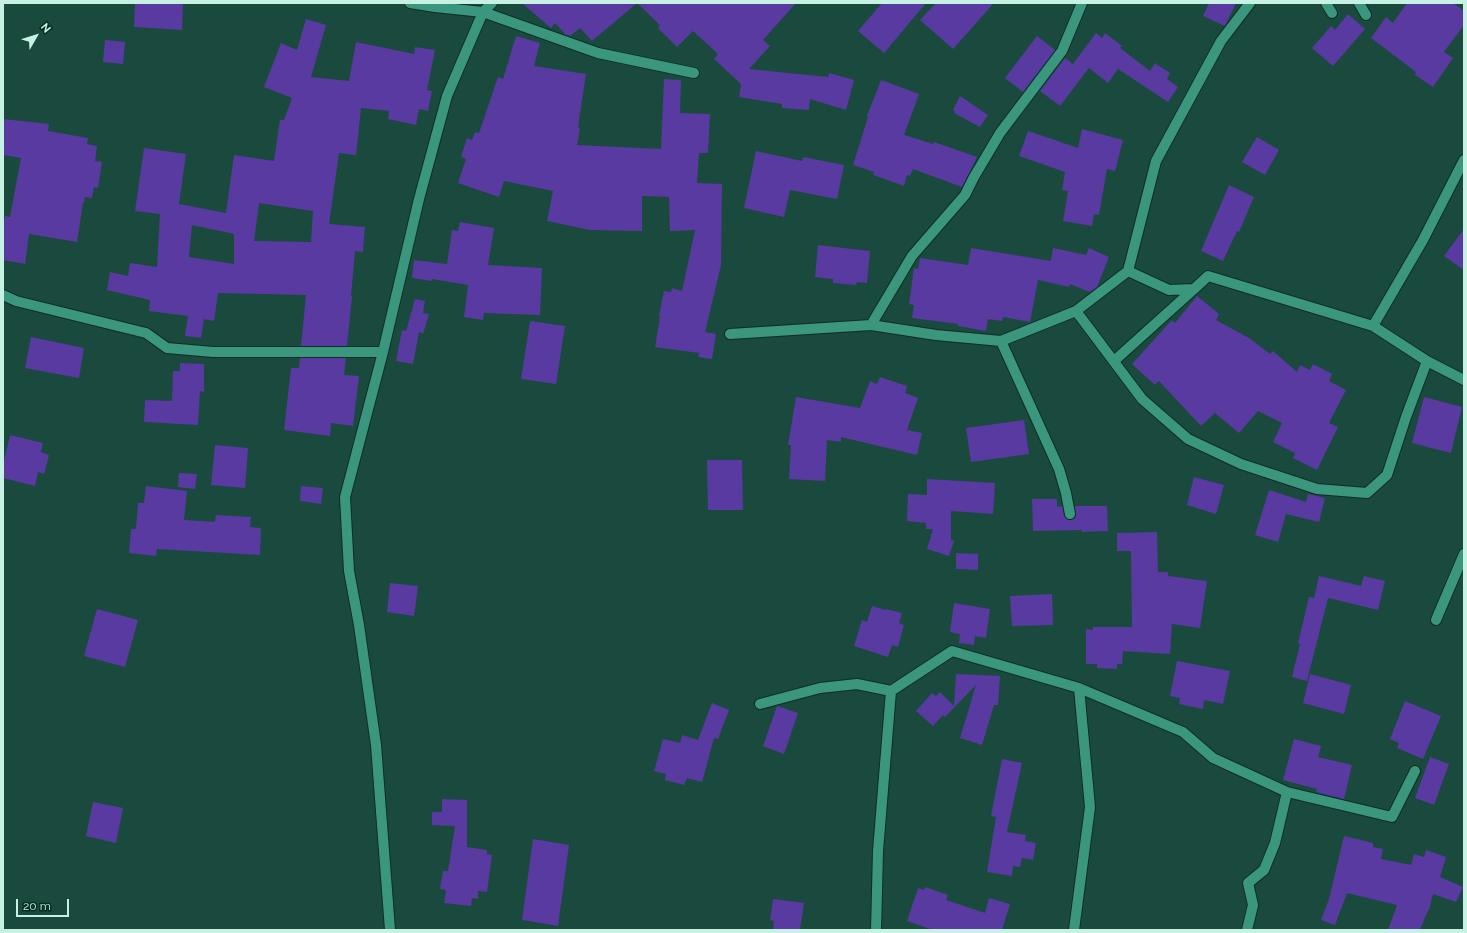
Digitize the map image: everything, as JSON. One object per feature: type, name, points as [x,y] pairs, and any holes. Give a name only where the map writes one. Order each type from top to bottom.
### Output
[{"type":"street","points":[[410,3],[435,8],[482,12],[598,53],[694,73]]},
{"type":"street","points":[[390,930],[376,745],[359,625],[349,571],[346,497],[383,352],[419,199],[447,96],[482,12],[492,3]]},
{"type":"street","points":[[871,325],[912,256],[965,195],[1000,133],[1062,51],[1082,3]]},
{"type":"street","points":[[730,334],[871,325],[936,335],[1001,341],[1076,311],[1128,271],[1156,161],[1221,41],[1250,3]]},
{"type":"street","points":[[1326,3],[1332,13]]},
{"type":"street","points":[[1359,3],[1366,16]]},
{"type":"street","points":[[1372,326],[1423,240],[1464,160]]},
{"type":"street","points":[[1128,271],[1169,290],[1194,289]]},
{"type":"street","points":[[1114,361],[1208,276],[1372,326],[1427,361],[1464,380]]},
{"type":"street","points":[[3,295],[16,301],[146,333],[167,348],[213,352],[383,352]]},
{"type":"street","points":[[1076,311],[1142,399],[1188,440],[1240,464],[1318,489],[1367,493],[1387,475],[1406,417],[1427,361]]},
{"type":"street","points":[[1001,341],[1059,469],[1070,514]]},
{"type":"street","points":[[1436,620],[1464,554]]},
{"type":"street","points":[[760,704],[820,688],[857,684],[891,691],[952,651],[1079,688],[1182,732],[1213,758],[1287,792],[1392,817],[1415,771]]},
{"type":"street","points":[[1074,930],[1090,807],[1079,688]]},
{"type":"street","points":[[876,930],[878,851],[891,691]]},
{"type":"street","points":[[1247,930],[1253,905],[1248,883],[1264,870],[1275,843],[1287,792]]},
{"type":"building","points":[[135,3],[183,3],[182,30],[134,27]]},
{"type":"building","points":[[522,3],[637,3],[592,41],[580,28],[570,36],[566,35],[555,23],[551,28]]},
{"type":"building","points":[[637,3],[796,3],[763,40],[770,46],[749,69],[828,77],[829,73],[854,80],[846,110],[810,99],[809,110],[782,108],[782,104],[739,97],[741,84],[714,59],[718,54],[693,31],[677,47],[658,28],[660,25]]},
{"type":"building","points":[[882,3],[926,3],[884,53],[858,31]]},
{"type":"building","points":[[936,3],[994,3],[953,49],[920,20]]},
{"type":"building","points":[[1209,3],[1236,3],[1225,26],[1203,16]]},
{"type":"building","points":[[1407,3],[1453,3],[1464,11],[1464,25],[1444,52],[1453,58],[1433,87],[1415,75],[1416,72],[1371,38],[1386,17],[1393,23]]},
{"type":"building","points":[[1348,14],[1365,29],[1333,66],[1312,48],[1331,26],[1335,30]]},
{"type":"building","points":[[306,19],[326,25],[311,77],[349,81],[356,42],[414,54],[415,47],[435,50],[427,90],[432,91],[428,111],[419,109],[416,125],[388,119],[389,111],[361,108],[356,155],[339,153],[329,224],[365,227],[363,252],[355,251],[347,346],[301,346],[306,295],[218,293],[214,321],[204,319],[201,338],[185,336],[188,316],[149,311],[150,300],[107,290],[110,272],[128,276],[130,263],[157,267],[160,214],[135,211],[144,148],[186,154],[179,204],[226,213],[234,155],[274,161],[280,120],[284,120],[292,98],[264,87],[281,43],[297,50]],"holes":[[[259,203],[313,211],[311,242],[254,241]],[[192,225],[234,234],[234,264],[189,257]]]},
{"type":"building","points":[[1096,33],[1102,38],[1105,33],[1122,46],[1120,48],[1150,71],[1155,63],[1170,73],[1167,79],[1178,87],[1168,102],[1118,69],[1108,83],[1089,68],[1060,106],[1040,91],[1065,58],[1073,64]]},
{"type":"building","points":[[516,36],[540,43],[534,66],[586,74],[578,127],[580,128],[577,145],[661,149],[664,79],[681,80],[680,113],[710,114],[708,153],[699,153],[697,183],[722,184],[721,265],[705,332],[716,334],[712,359],[698,357],[699,353],[655,347],[664,291],[671,292],[672,288],[682,291],[695,230],[670,231],[669,197],[642,196],[642,231],[590,230],[547,221],[553,191],[504,181],[499,197],[458,183],[466,159],[461,157],[467,138],[472,140],[475,132],[479,133],[498,77],[503,79]]},
{"type":"building","points":[[1037,36],[1055,50],[1023,92],[1005,78]]},
{"type":"building","points":[[105,40],[125,42],[123,64],[103,62]]},
{"type":"building","points":[[881,80],[919,94],[904,135],[933,144],[934,142],[977,157],[962,187],[913,169],[910,176],[907,175],[904,186],[873,175],[874,172],[853,165],[868,117],[867,116]]},
{"type":"building","points":[[960,96],[988,115],[980,127],[954,113],[955,112],[953,110]]},
{"type":"building","points":[[3,119],[49,124],[48,131],[88,138],[87,144],[97,146],[95,161],[102,162],[98,188],[94,187],[92,198],[85,197],[83,203],[77,242],[29,234],[25,264],[3,260],[3,222],[5,216],[10,217],[21,158],[3,155]]},
{"type":"building","points":[[1082,129],[1123,140],[1115,171],[1107,169],[1099,215],[1094,214],[1092,226],[1063,221],[1068,191],[1062,190],[1065,172],[1019,156],[1028,131],[1078,148]]},
{"type":"building","points":[[1257,137],[1279,150],[1265,175],[1242,162]]},
{"type":"building","points":[[756,151],[802,161],[803,157],[844,165],[837,199],[790,190],[784,217],[744,208]]},
{"type":"building","points":[[1229,185],[1254,197],[1239,232],[1237,231],[1223,261],[1201,251]]},
{"type":"building","points":[[460,222],[494,228],[488,265],[542,268],[540,315],[484,313],[483,320],[464,317],[468,285],[432,279],[432,281],[412,278],[414,260],[447,264],[452,230],[458,231]]},
{"type":"building","points":[[1464,229],[1464,270],[1444,256]]},
{"type":"building","points":[[818,245],[870,251],[867,283],[857,282],[856,285],[833,283],[833,279],[815,277]]},
{"type":"building","points":[[971,248],[1051,261],[1053,248],[1086,255],[1089,248],[1109,257],[1097,287],[1090,292],[1070,284],[1069,287],[1038,280],[1030,322],[1003,317],[1002,321],[988,319],[986,331],[958,326],[958,324],[912,318],[914,305],[909,304],[914,268],[918,269],[920,258],[968,265]]},
{"type":"building","points":[[1197,296],[1219,314],[1216,320],[1249,338],[1270,354],[1273,351],[1297,372],[1300,365],[1310,370],[1313,364],[1332,374],[1329,381],[1346,390],[1329,423],[1338,427],[1317,470],[1293,458],[1295,453],[1273,442],[1282,423],[1258,411],[1239,433],[1215,413],[1201,426],[1159,381],[1155,385],[1132,364],[1172,320],[1175,323]]},
{"type":"building","points":[[415,299],[425,301],[423,313],[429,314],[423,334],[419,332],[413,364],[396,361],[402,330],[406,331]]},
{"type":"building","points":[[530,321],[565,326],[556,384],[521,379]]},
{"type":"building","points":[[31,337],[84,348],[79,378],[25,368]]},
{"type":"building","points":[[300,358],[346,358],[344,375],[359,376],[353,426],[331,423],[330,436],[284,430],[291,368],[299,368]]},
{"type":"building","points":[[180,363],[204,364],[204,392],[200,391],[198,425],[144,422],[145,400],[172,401],[173,371],[180,371]]},
{"type":"building","points":[[880,377],[907,386],[905,393],[918,398],[907,430],[922,433],[917,455],[841,437],[841,442],[827,440],[825,481],[789,479],[791,445],[788,445],[796,397],[860,408],[870,381],[877,384]]},
{"type":"building","points":[[1424,397],[1462,407],[1451,453],[1412,443]]},
{"type":"building","points":[[1024,420],[1029,454],[971,462],[966,428]]},
{"type":"building","points":[[10,435],[43,443],[41,452],[49,455],[44,474],[38,472],[35,486],[3,478],[3,465]]},
{"type":"building","points":[[215,445],[248,448],[245,488],[211,485]]},
{"type":"building","points":[[707,460],[742,460],[743,510],[708,510]]},
{"type":"building","points":[[179,473],[197,474],[195,489],[178,487]]},
{"type":"building","points":[[1194,477],[1224,485],[1216,514],[1187,505]]},
{"type":"building","points":[[927,479],[995,483],[993,514],[951,511],[951,540],[954,541],[949,556],[927,549],[933,529],[926,529],[926,523],[907,521],[908,494],[927,495]]},
{"type":"building","points":[[146,486],[187,491],[184,520],[215,522],[216,515],[251,517],[250,527],[261,528],[260,555],[157,549],[156,556],[129,553],[131,529],[136,529],[138,503],[144,503]]},
{"type":"building","points":[[301,486],[323,488],[321,504],[300,501]]},
{"type":"building","points":[[1269,490],[1306,502],[1308,494],[1325,498],[1319,522],[1286,514],[1278,542],[1255,535]]},
{"type":"building","points":[[1032,499],[1057,499],[1057,507],[1062,506],[1064,516],[1068,520],[1074,519],[1076,516],[1075,506],[1107,506],[1108,531],[1033,531]]},
{"type":"building","points":[[1157,532],[1158,572],[1168,572],[1168,576],[1207,581],[1200,628],[1172,624],[1170,654],[1123,651],[1122,664],[1117,664],[1117,669],[1097,668],[1097,664],[1086,664],[1086,629],[1093,630],[1093,627],[1132,627],[1131,551],[1117,551],[1117,533]]},
{"type":"building","points":[[956,553],[978,554],[978,570],[956,569]]},
{"type":"building","points":[[1319,576],[1361,586],[1364,576],[1385,581],[1378,610],[1328,598],[1307,681],[1292,677],[1309,597],[1314,598]]},
{"type":"building","points":[[390,583],[418,586],[414,616],[387,612]]},
{"type":"building","points":[[1052,594],[1053,625],[1012,626],[1010,596]]},
{"type":"building","points":[[954,603],[990,609],[986,638],[975,636],[974,645],[959,643],[960,634],[950,632]]},
{"type":"building","points":[[872,606],[902,613],[899,623],[904,625],[898,647],[892,645],[888,657],[854,646],[862,620],[867,622]]},
{"type":"building","points":[[97,609],[138,620],[125,667],[84,656]]},
{"type":"building","points":[[1177,661],[1230,671],[1223,704],[1204,700],[1203,709],[1179,704],[1180,698],[1170,696]]},
{"type":"building","points":[[956,674],[1000,676],[998,705],[994,705],[982,745],[960,738],[976,685],[945,717],[943,715],[933,726],[916,711],[932,693],[936,696],[940,692],[954,706]]},
{"type":"building","points":[[1310,674],[1351,685],[1344,714],[1303,703]]},
{"type":"building","points":[[1405,701],[1441,716],[1423,759],[1397,748],[1399,743],[1390,739]]},
{"type":"building","points":[[712,703],[729,710],[718,739],[714,738],[702,782],[687,778],[684,785],[665,780],[666,774],[654,771],[663,739],[680,743],[682,735],[698,740]]},
{"type":"building","points":[[777,706],[798,713],[784,754],[763,746]]},
{"type":"building","points":[[1294,739],[1321,746],[1318,757],[1352,765],[1344,799],[1316,792],[1317,789],[1283,780]]},
{"type":"building","points":[[1430,757],[1449,764],[1434,805],[1415,798]]},
{"type":"building","points":[[1002,759],[1022,763],[1007,832],[1026,835],[1025,841],[1036,843],[1033,860],[1022,858],[1020,867],[1013,866],[1012,876],[987,872],[996,817],[991,816]]},
{"type":"building","points":[[442,799],[467,800],[467,847],[487,850],[487,854],[492,855],[487,892],[478,891],[478,899],[472,898],[471,906],[444,903],[446,890],[440,889],[443,871],[448,871],[455,826],[432,825],[432,812],[442,812]]},
{"type":"building","points":[[93,802],[123,808],[116,843],[86,836]]},
{"type":"building","points":[[1344,836],[1373,843],[1373,847],[1383,849],[1381,859],[1411,865],[1414,854],[1424,857],[1426,850],[1446,857],[1440,877],[1463,887],[1456,902],[1433,894],[1429,910],[1420,930],[1388,930],[1397,905],[1347,893],[1335,925],[1321,920],[1329,899]]},
{"type":"building","points":[[533,839],[569,845],[558,926],[522,920]]},
{"type":"building","points":[[925,887],[948,895],[946,900],[985,913],[989,898],[1010,904],[1002,930],[933,930],[907,921],[918,888],[924,890]]},
{"type":"building","points":[[773,899],[804,903],[800,930],[773,930],[774,921],[770,920]]}]
